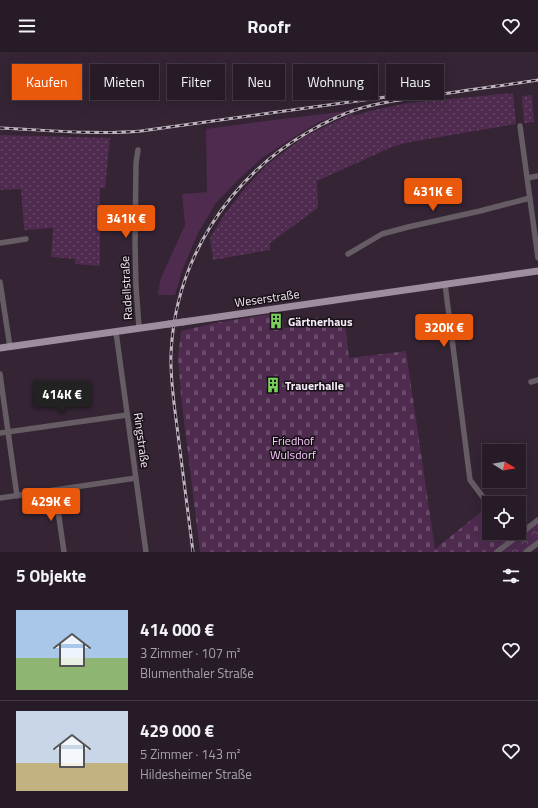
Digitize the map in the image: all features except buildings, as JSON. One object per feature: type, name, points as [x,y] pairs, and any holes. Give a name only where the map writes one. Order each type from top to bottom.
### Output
[{"type":"main road","name":"Weserstraße","points":[[0,348],[538,271]]},
{"type":"street","points":[[520,126],[538,258]]},
{"type":"street","name":"Radellstraße","points":[[138,150],[136,163],[135,243],[139,328]]},
{"type":"street","points":[[527,178],[538,176]]},
{"type":"street","points":[[348,254],[382,234],[530,198]]},
{"type":"street","points":[[0,243],[26,239]]},
{"type":"street","points":[[0,282],[10,347]]},
{"type":"street","points":[[445,284],[470,480],[483,496]]},
{"type":"street","name":"Ringstraße","points":[[116,332],[146,552]]},
{"type":"street","points":[[0,374],[18,496]]},
{"type":"street","points":[[531,382],[538,380]]},
{"type":"street","points":[[0,433],[127,415]]},
{"type":"street","points":[[0,498],[136,478]]},
{"type":"street","points":[[55,490],[64,552]]},
{"type":"street","points":[[526,527],[538,520]]},
{"type":"street","points":[[497,552],[508,540]]},
{"type":"street","points":[[526,552],[538,543]]},
{"type":"green space","points":[[513,93],[516,124],[405,143],[392,147],[317,181],[318,208],[270,243],[270,250],[213,260],[210,238],[224,215],[245,188],[268,164],[304,137],[353,113],[354,116],[369,111],[407,103]]},
{"type":"green space","points":[[532,95],[534,122],[524,123],[522,96]]},
{"type":"green space","points":[[348,111],[319,122],[291,139],[262,158],[237,181],[216,203],[198,233],[182,271],[175,295],[158,295],[160,280],[185,225],[182,194],[207,192],[206,129]]},
{"type":"green space","points":[[0,135],[110,138],[105,188],[100,188],[100,266],[75,264],[75,259],[51,257],[53,228],[24,230],[21,189],[0,190]]},
{"type":"green space","name":"Friedhof Wulsdorf","points":[[281,312],[284,328],[313,324],[313,319],[317,318],[319,328],[345,325],[349,358],[406,351],[435,549],[482,511],[482,540],[507,540],[492,552],[200,552],[181,396],[178,357],[181,331],[215,323]]},
{"type":"green space","points":[[538,523],[538,540],[523,552],[492,552],[507,540],[526,540],[526,532]]},
{"type":"railway","points":[[193,552],[173,395],[171,354],[175,319],[183,286],[195,254],[212,224],[231,197],[255,172],[281,150],[315,128],[349,112],[377,104],[399,100],[538,80]]},
{"type":"railway","points":[[0,128],[88,132],[141,131],[386,97]]},
{"type":"place","name":"Gärtnerhaus","points":[[276,321]]},
{"type":"place","name":"Trauerhalle","points":[[273,385]]}]
